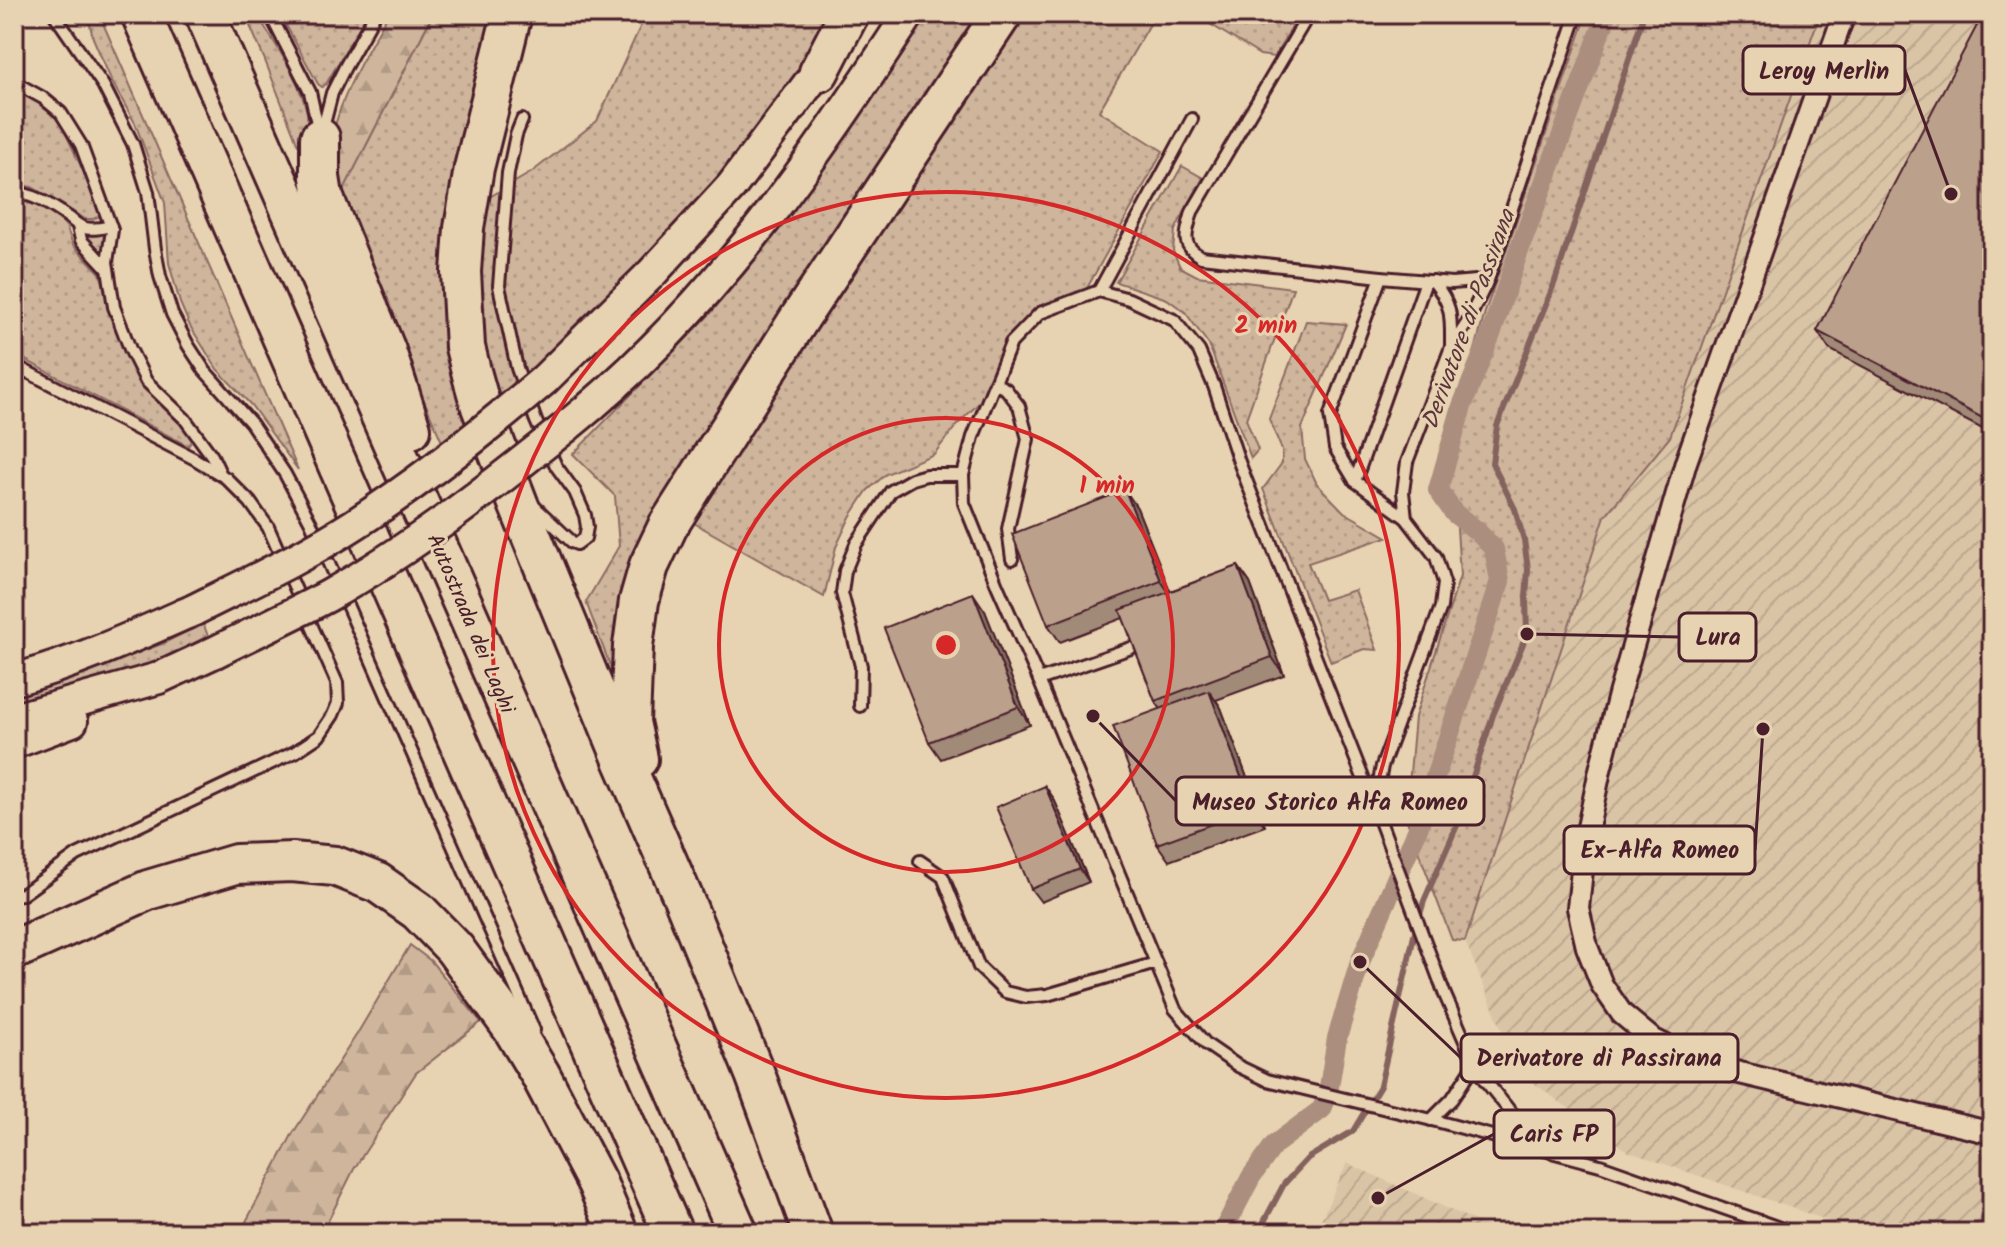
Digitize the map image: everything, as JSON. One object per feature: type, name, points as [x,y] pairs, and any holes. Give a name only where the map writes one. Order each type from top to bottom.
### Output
[{"type":"highway","points":[[141,14],[673,1233]]},
{"type":"highway","name":"Autostrada dei Laghi","points":[[205,14],[738,1233]]},
{"type":"highway","points":[[512,14],[468,198],[461,272],[465,347],[481,407],[510,482],[755,1074],[813,1233]]},
{"type":"highway","points":[[819,72],[849,14]]},
{"type":"highway","points":[[682,895],[640,769],[630,722],[633,646],[639,601],[649,566],[668,526],[801,316],[1002,14]]},
{"type":"highway","points":[[320,138],[323,196],[386,351],[417,444],[456,585]]},
{"type":"highway","points":[[14,950],[148,890],[236,864],[292,862],[335,866],[378,883],[418,911],[454,948],[513,1029],[597,1183],[618,1233]]},
{"type":"main road","points":[[14,680],[138,635],[304,554],[417,483],[470,443],[544,380],[652,273],[731,187],[859,14]]},
{"type":"main road","points":[[14,743],[105,707],[326,596],[437,527],[602,398],[697,304],[738,256],[847,110],[909,14]]},
{"type":"main road","points":[[14,666],[138,635]]},
{"type":"main road","points":[[14,719],[159,678]]},
{"type":"street","points":[[1844,14],[1686,462],[1600,770],[1585,842],[1578,908],[1587,947],[1602,985],[1622,1014],[1652,1039],[1688,1057],[1727,1070],[1992,1133]]},
{"type":"lane","points":[[54,14],[103,85],[133,144],[148,192],[160,276],[172,314],[205,371],[251,423],[269,449],[311,523],[537,1038]]},
{"type":"lane","points":[[270,14],[310,92],[320,138]]},
{"type":"lane","points":[[320,138],[332,93],[375,14]]},
{"type":"lane","points":[[1309,14],[1192,212],[1186,242],[1190,250],[1201,257],[1381,277],[1452,283],[1488,280]]},
{"type":"lane","points":[[1406,518],[1403,492],[1407,462],[1451,347],[1467,323],[1488,280],[1577,14]]},
{"type":"lane","points":[[14,82],[43,98],[61,113],[81,145],[112,230],[108,270],[114,307],[130,349],[146,381],[185,419],[212,456],[220,474]]},
{"type":"lane","points":[[1099,291],[1192,119]]},
{"type":"lane","points":[[510,482],[572,542],[577,544],[585,538],[585,515],[575,492],[556,466],[517,368],[499,286],[508,173],[522,120]]},
{"type":"lane","points":[[14,193],[20,192],[40,201],[78,226],[99,229],[111,226]]},
{"type":"lane","points":[[78,226],[81,240],[108,270]]},
{"type":"lane","points":[[1380,821],[1377,804],[1382,766],[1441,607],[1444,583],[1436,557],[1406,518],[1355,481],[1335,448],[1330,415],[1381,277]]},
{"type":"lane","points":[[1430,281],[1445,297],[1451,318],[1451,347]]},
{"type":"lane","points":[[1355,481],[1430,281]]},
{"type":"lane","points":[[1558,1155],[1509,1110],[1475,1064],[1239,462],[1199,351],[1174,320],[1129,299],[1099,291],[1040,313],[1011,343],[973,437],[963,475],[964,503],[1175,1009],[1206,1044],[1238,1066],[1267,1080],[1431,1120],[1558,1155],[1600,1165],[1794,1233]]},
{"type":"lane","points":[[14,365],[195,459],[220,474],[250,502],[268,527],[337,683],[338,703],[319,736],[295,752],[77,855],[23,894],[14,895]]},
{"type":"lane","points":[[996,384],[1006,389],[1019,406],[1028,439],[1008,529],[1012,559]]},
{"type":"lane","points":[[860,706],[861,666],[842,593],[845,571],[856,544],[891,491],[926,475],[963,475]]},
{"type":"lane","points":[[1039,680],[1131,648]]},
{"type":"lane","points":[[920,861],[943,877],[979,967],[1005,992],[1026,997],[1047,995],[1156,963]]},
{"type":"lane","points":[[1431,1120],[1452,1099],[1475,1064]]},
{"type":"lane","points":[[550,1067],[597,1183]]},
{"type":"lane","points":[[1757,1233],[1761,1221]]},
{"type":"shaded area","points":[[1820,14],[1992,14],[1992,1233],[1864,1233],[1627,1151],[1520,1073],[1465,941],[1605,516],[1670,437]]},
{"type":"shaded area","points":[[1347,1163],[1502,1233],[1315,1233]]},
{"type":"green space","points":[[83,14],[99,14],[298,470],[251,405],[217,369],[190,326],[169,263],[165,203],[135,123],[112,82]]},
{"type":"green space","points":[[245,14],[257,14],[299,87],[308,119],[308,139],[302,146],[298,145]]},
{"type":"green space","points":[[280,14],[367,14],[322,87]]},
{"type":"green space","points":[[388,14],[433,14],[336,205],[329,156],[337,118],[351,82]]},
{"type":"green space","points":[[433,14],[501,14],[477,114],[472,418],[442,442],[336,205]]},
{"type":"green space","points":[[646,14],[830,14],[820,40],[782,95],[679,226],[572,335],[492,402],[481,367],[476,205],[532,172],[597,121]]},
{"type":"green space","points":[[925,14],[992,14],[661,522],[628,713],[586,602],[619,546],[615,496],[573,454],[712,312],[837,150]]},
{"type":"green space","points":[[1026,14],[1156,14],[1099,111],[1163,151],[1086,290],[1037,310],[1007,343],[986,396],[934,454],[886,474],[867,491],[836,547],[824,597],[694,523],[815,329]]},
{"type":"green space","points":[[1194,14],[1300,14],[1274,57],[1260,55]]},
{"type":"green space","points":[[1587,14],[1820,14],[1670,437],[1605,516],[1465,941],[1452,940],[1406,818],[1415,717],[1460,576],[1456,512],[1442,476],[1485,312]]},
{"type":"green space","points":[[14,87],[46,105],[58,117],[101,209],[100,216],[85,219],[32,187],[14,184]]},
{"type":"green space","points":[[1182,166],[1203,178],[1175,230],[1173,251],[1180,267],[1197,276],[1293,288],[1246,419],[1258,450],[1251,458],[1209,345],[1185,312],[1167,299],[1116,282]]},
{"type":"green space","points":[[22,199],[56,215],[66,226],[73,245],[100,273],[135,372],[151,395],[195,437],[188,446],[14,354],[14,200]]},
{"type":"green space","points":[[101,232],[109,238],[108,251],[102,255],[103,261],[85,241],[85,234]]},
{"type":"green space","points":[[1306,321],[1346,324],[1302,428],[1305,459],[1317,484],[1344,512],[1387,537],[1308,563],[1323,600],[1355,590],[1377,650],[1364,649],[1331,662],[1263,489],[1282,463],[1282,450],[1269,419]]},
{"type":"green space","points":[[203,623],[208,636],[170,656],[14,710],[14,697],[162,644]]},
{"type":"green space","points":[[410,945],[431,961],[481,1022],[416,1073],[354,1169],[322,1233],[240,1233],[293,1133]]},
{"type":"building","points":[[1983,14],[1992,17],[1992,423],[1817,331]]},
{"type":"building","points":[[1125,490],[1161,581],[1048,625],[1012,534]]},
{"type":"building","points":[[1238,566],[1272,657],[1155,701],[1120,610]]},
{"type":"building","points":[[973,593],[1018,707],[929,742],[884,628]]},
{"type":"building","points":[[1209,691],[1253,809],[1157,844],[1113,726]]},
{"type":"building","points":[[1045,786],[1080,869],[1031,889],[996,807]]},
{"type":"waterway","name":"Derivatore di Passirana","points":[[1222,1233],[1251,1177],[1274,1145],[1322,1109],[1328,1093],[1337,1038],[1360,962],[1419,826],[1500,581],[1494,549],[1454,513],[1438,490],[1462,406],[1607,14]]},
{"type":"waterway","points":[[1258,1233],[1284,1184],[1308,1158],[1353,1131],[1380,1086],[1424,901],[1458,823],[1493,715],[1527,634],[1528,569],[1524,540],[1515,509],[1492,463],[1497,426],[1554,284],[1644,14]]},
{"type":"place","name":"Leroy Merlin","points":[[1951,194]]},
{"type":"place","name":"Lura","points":[[1527,634]]},
{"type":"place","name":"Museo Storico Alfa Romeo","points":[[1093,716]]},
{"type":"place","name":"Ex-Alfa Romeo","points":[[1763,729]]},
{"type":"place","name":"Derivatore di Passirana","points":[[1360,962]]},
{"type":"place","name":"Caris FP","points":[[1378,1198]]}]
